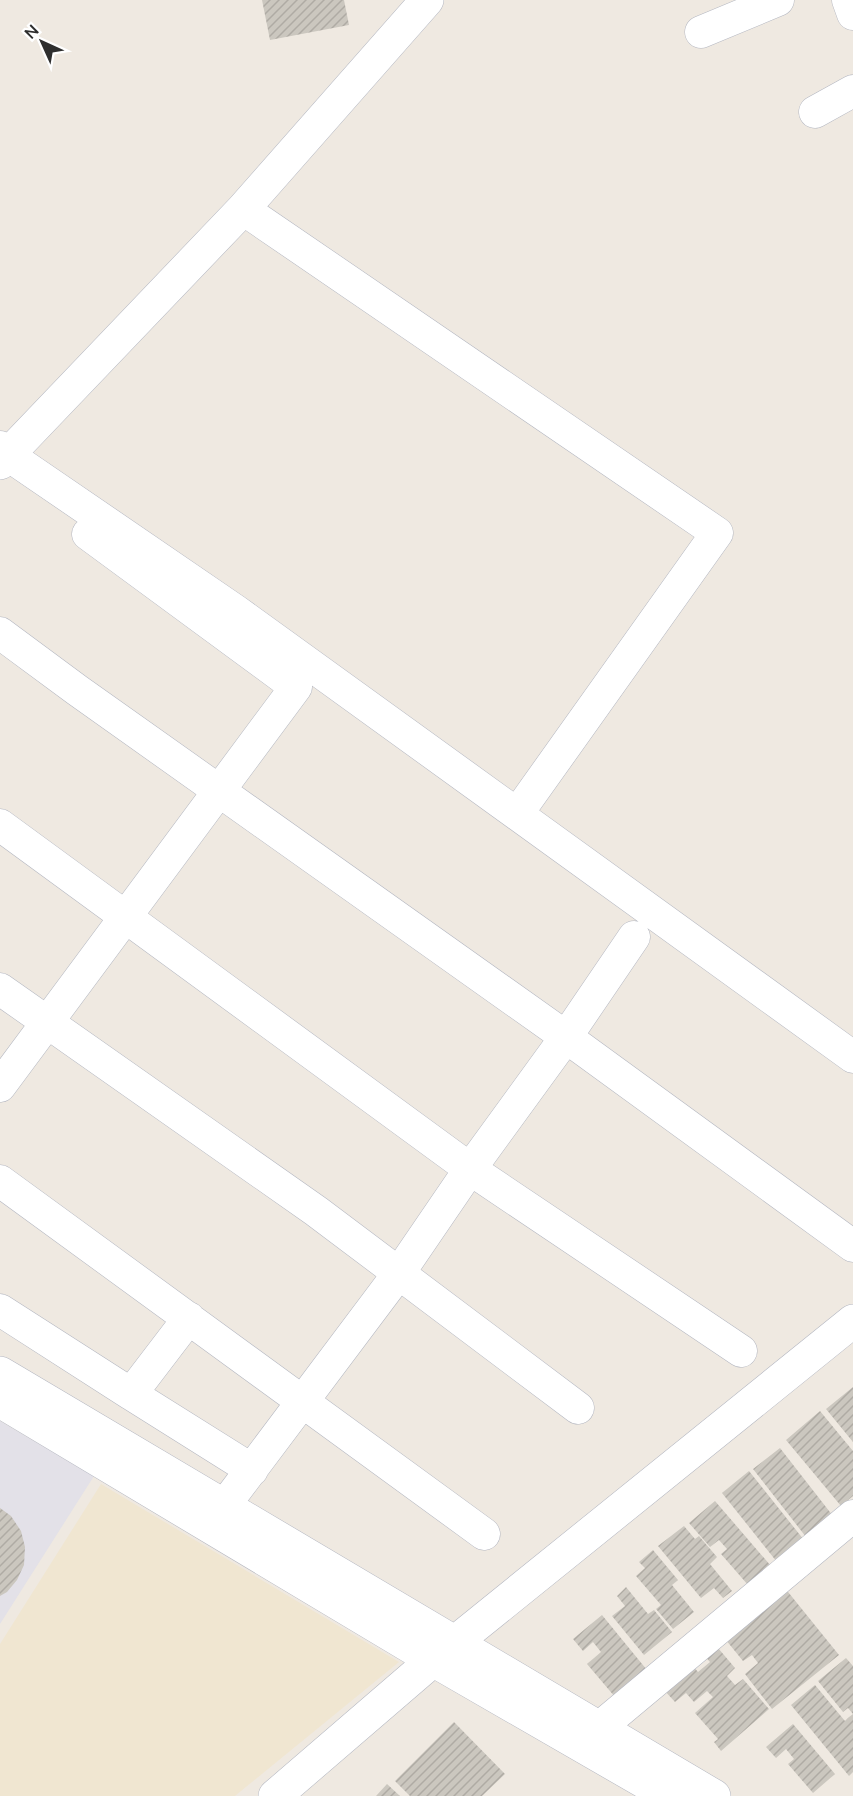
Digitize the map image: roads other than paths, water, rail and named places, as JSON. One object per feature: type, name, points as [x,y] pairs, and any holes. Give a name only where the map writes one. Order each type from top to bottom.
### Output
[{"type":"main road","points":[[2,455],[243,209],[427,0]]},
{"type":"main road","points":[[275,1796],[444,1651],[853,1321]]},
{"type":"main road","points":[[0,1373],[224,1506],[669,1796]]},
{"type":"main road","points":[[0,1401],[444,1651],[599,1728],[714,1796]]},
{"type":"street","points":[[701,32],[778,0]]},
{"type":"street","points":[[848,0],[853,14]]},
{"type":"street","points":[[815,112],[853,91]]},
{"type":"street","points":[[243,209],[717,533],[517,814]]},
{"type":"street","points":[[2,455],[236,611],[853,1057]]},
{"type":"street","points":[[0,1086],[296,687],[51,507]]},
{"type":"street","points":[[0,633],[566,1037],[853,1246]]},
{"type":"street","points":[[0,825],[470,1169],[741,1351]]},
{"type":"street","points":[[224,1506],[399,1273],[634,937]]},
{"type":"street","points":[[0,989],[316,1211],[578,1407]]},
{"type":"street","points":[[0,1181],[484,1534]]},
{"type":"street","points":[[0,1310],[252,1470]]},
{"type":"street","points":[[131,1394],[189,1318]]},
{"type":"street","points":[[599,1728],[853,1516]]}]
